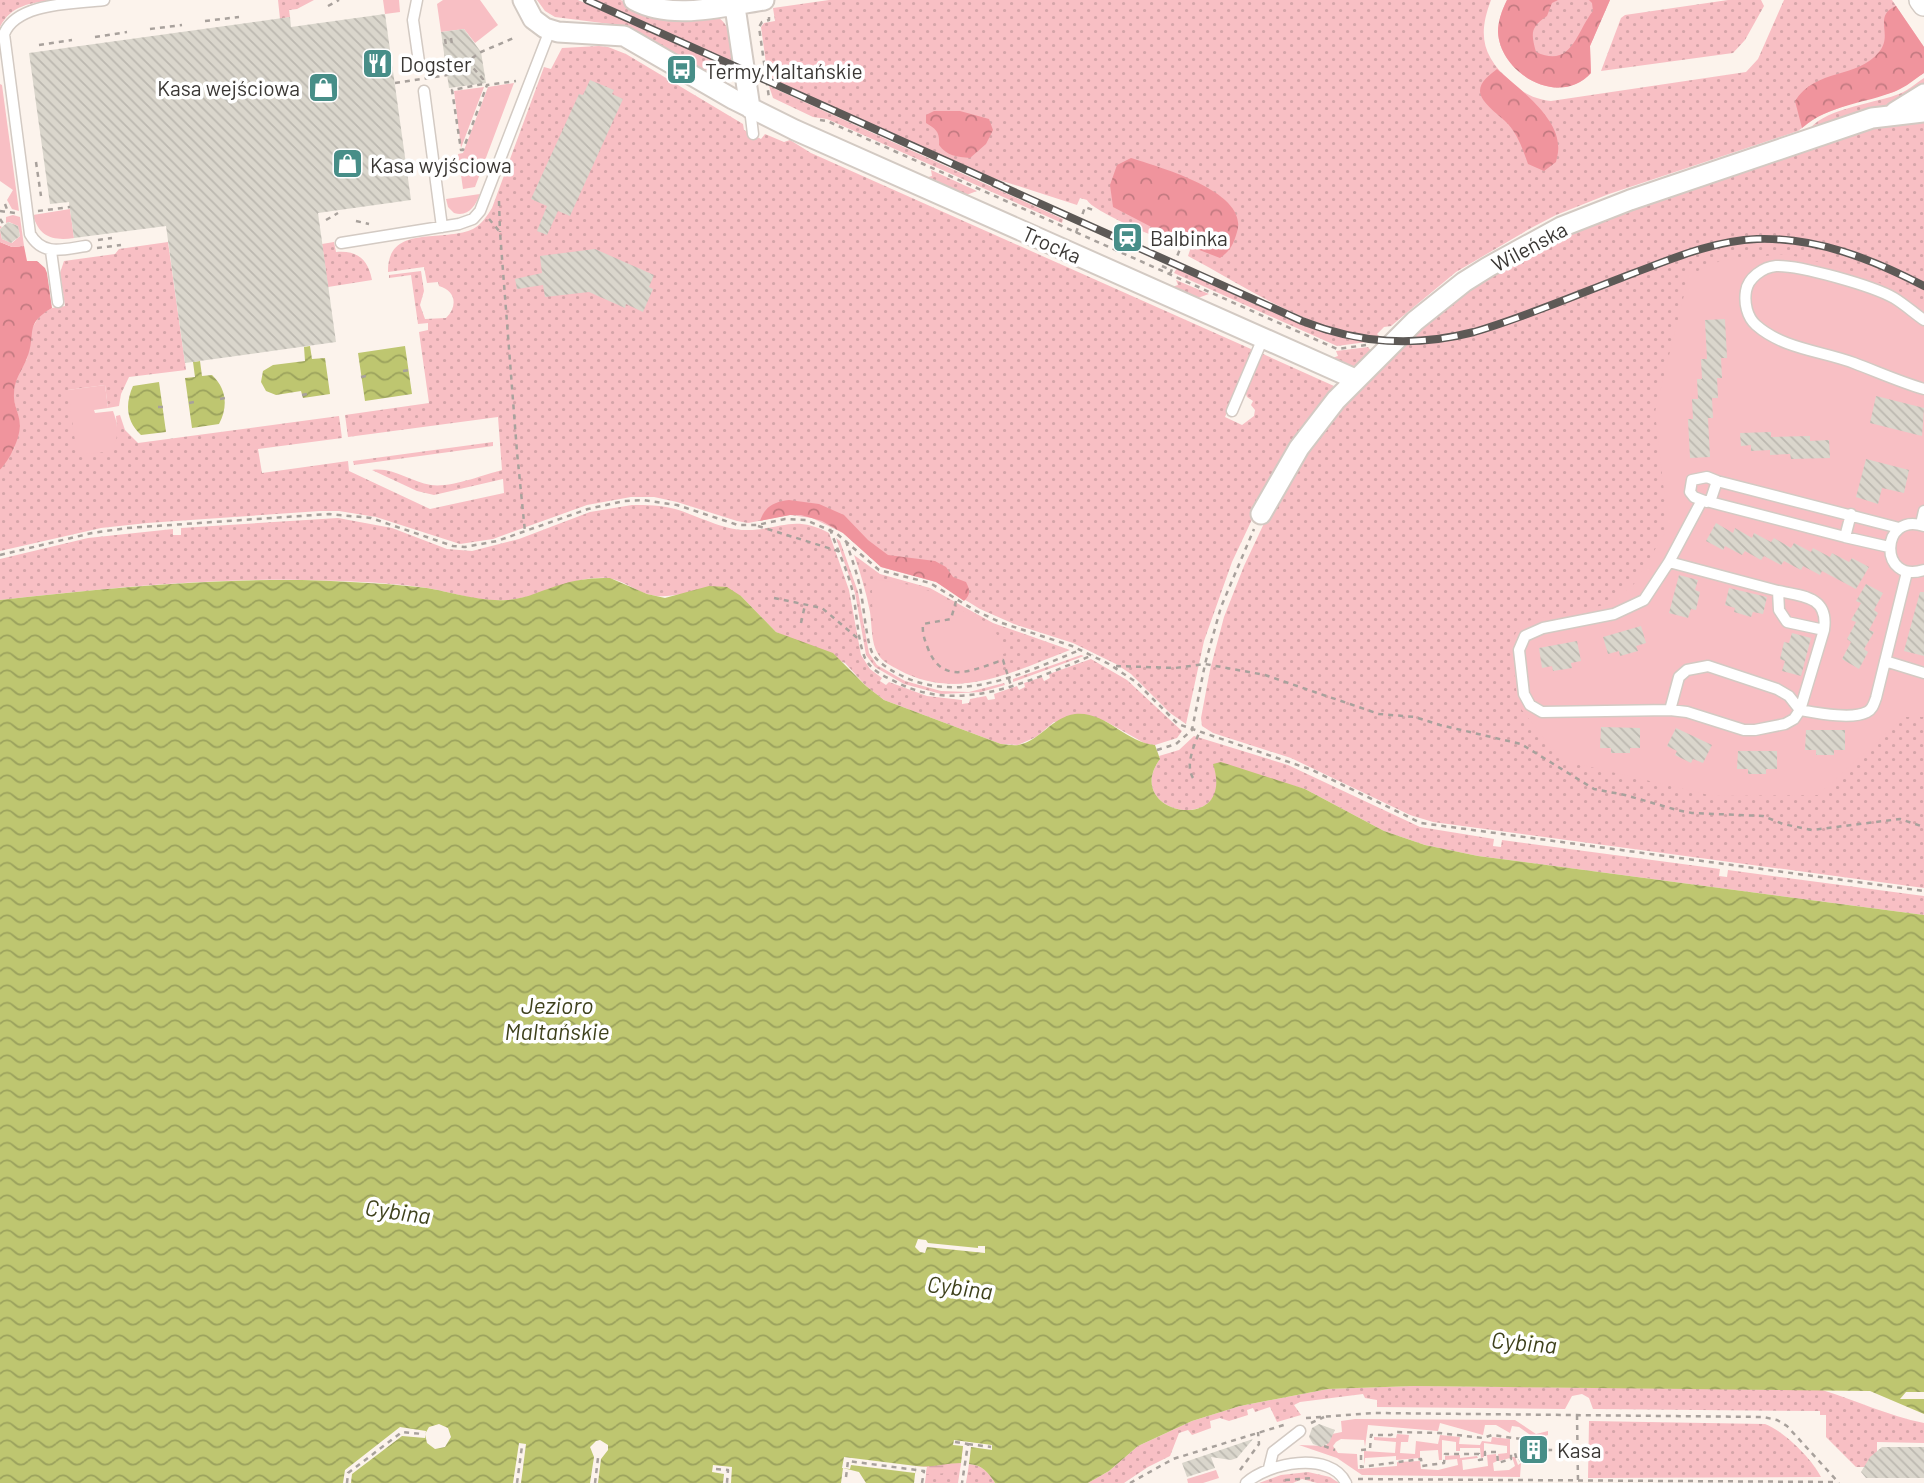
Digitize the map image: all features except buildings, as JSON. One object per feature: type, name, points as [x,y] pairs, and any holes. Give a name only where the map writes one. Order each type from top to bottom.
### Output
[{"type":"street","points":[[523,0],[533,19],[550,30]]},
{"type":"street","points":[[634,0],[646,6],[673,11],[734,2],[766,6]]},
{"type":"street","points":[[1921,0],[1924,4]]},
{"type":"street","points":[[734,2],[750,108]]},
{"type":"street","name":"Trocka","points":[[550,30],[624,36],[750,108],[795,130],[1355,379]]},
{"type":"street","name":"Wileńska","points":[[1890,114],[1924,94]]},
{"type":"street","name":"Wileńska","points":[[1261,514],[1299,448],[1355,379],[1391,342],[1442,299],[1488,267],[1578,219],[1630,200],[1865,120],[1890,114],[1924,112]]},
{"type":"lane","points":[[88,245],[51,251],[44,249],[34,241],[22,214],[4,34],[10,22],[22,13],[104,0]]},
{"type":"lane","points":[[417,0],[413,20],[419,62]]},
{"type":"lane","points":[[341,243],[466,222],[480,211],[550,30]]},
{"type":"lane","points":[[424,91],[442,227]]},
{"type":"lane","points":[[750,108],[753,134]]},
{"type":"lane","points":[[51,251],[58,302]]},
{"type":"lane","points":[[1924,320],[1894,298],[1862,284],[1786,266],[1773,266],[1759,272],[1748,284],[1745,295],[1746,310],[1753,322],[1766,334],[1785,343],[1853,363],[1893,380],[1924,389]]},
{"type":"lane","points":[[1232,411],[1263,338]]},
{"type":"lane","points":[[1889,547],[1694,498],[1690,492],[1692,480],[1707,477],[1899,528]]},
{"type":"lane","points":[[1669,562],[1814,600],[1824,613],[1824,630],[1800,710],[1794,719],[1785,724],[1744,730],[1687,712],[1549,712],[1536,710],[1526,701],[1519,650],[1525,636],[1532,631],[1614,614],[1644,600],[1717,481]]},
{"type":"lane","points":[[1924,511],[1922,525],[1910,524],[1899,528],[1892,536],[1889,547],[1891,558],[1897,566],[1907,572],[1924,570]]},
{"type":"lane","points":[[1845,537],[1851,514]]},
{"type":"lane","points":[[1670,710],[1679,677],[1687,670],[1708,666],[1777,689],[1789,696],[1800,710],[1825,715],[1866,713],[1872,708],[1907,572]]},
{"type":"lane","points":[[1778,591],[1779,610],[1787,622],[1824,630]]},
{"type":"lane","points":[[1885,661],[1924,673]]},
{"type":"lane","points":[[1269,1468],[1273,1452],[1300,1431]]},
{"type":"lane","points":[[1246,1483],[1269,1468],[1294,1464],[1325,1465],[1334,1469],[1345,1481]]},
{"type":"path","points":[[328,6],[340,0]]},
{"type":"path","points":[[766,6],[769,20],[762,22],[759,27],[768,95],[772,100]]},
{"type":"path","points":[[205,22],[239,17]]},
{"type":"path","points":[[150,29],[182,25]]},
{"type":"path","points":[[94,37],[127,32]]},
{"type":"path","points":[[395,83],[447,75],[481,52],[516,37]]},
{"type":"path","points":[[451,38],[452,44]]},
{"type":"path","points":[[445,39],[446,45]]},
{"type":"path","points":[[39,45],[72,40]]},
{"type":"path","points":[[467,61],[483,79],[483,84],[453,90],[461,150],[487,85],[519,80]]},
{"type":"path","points":[[813,119],[827,121],[1337,349],[1375,344]]},
{"type":"path","points":[[36,162],[41,196]]},
{"type":"path","points":[[498,191],[525,532]]},
{"type":"path","points":[[0,211],[10,213],[5,204]]},
{"type":"path","points":[[1076,233],[1085,206],[1096,211]]},
{"type":"path","points":[[22,214],[70,207]]},
{"type":"path","points":[[480,211],[500,232]]},
{"type":"path","points":[[327,220],[338,213]]},
{"type":"path","points":[[0,219],[4,225]]},
{"type":"path","points":[[356,221],[375,226]]},
{"type":"path","points":[[88,245],[112,237]]},
{"type":"path","points":[[88,245],[121,245]]},
{"type":"path","points":[[1170,274],[1180,249],[1171,245]]},
{"type":"path","points":[[1161,266],[1172,270]]},
{"type":"path","points":[[361,377],[366,376]]},
{"type":"path","points":[[302,395],[310,393]]},
{"type":"path","points":[[220,399],[225,398]]},
{"type":"path","points":[[189,403],[194,402]]},
{"type":"path","points":[[0,555],[92,533],[127,528],[308,515],[345,514],[370,518],[459,547],[481,545],[525,532],[607,503],[643,500],[677,505],[738,525],[799,519],[830,529],[879,570],[930,583],[1002,623],[1093,655],[1136,682],[1170,717],[1192,730],[1312,771],[1421,823],[1924,891]]},
{"type":"path","points":[[1157,750],[1176,744],[1192,730],[1205,664],[1221,607],[1261,514]]},
{"type":"path","points":[[755,525],[838,551]]},
{"type":"path","points":[[830,529],[851,586],[865,659],[873,669],[910,689],[951,697],[978,695],[1011,686],[1093,655]]},
{"type":"path","points":[[845,541],[860,585],[874,656],[911,680],[943,688],[968,688],[1008,678],[1080,650]]},
{"type":"path","points":[[774,598],[822,608],[861,641]]},
{"type":"path","points":[[957,600],[951,619],[923,624],[922,634],[934,662],[939,667],[955,673],[1003,660],[1011,686]]},
{"type":"path","points":[[801,623],[805,605]]},
{"type":"path","points":[[1113,666],[1175,668],[1205,664],[1265,675],[1379,714],[1415,717],[1521,744],[1594,789],[1676,810],[1763,816],[1783,824],[1812,830],[1900,819],[1923,828]]},
{"type":"path","points":[[1193,778],[1189,764],[1199,733]]},
{"type":"path","points":[[1130,1483],[1173,1459],[1258,1432],[1309,1418],[1374,1413],[1763,1417],[1777,1420],[1787,1426],[1838,1483]]},
{"type":"path","points":[[1577,1415],[1578,1482]]},
{"type":"path","points":[[1300,1431],[1326,1416]]},
{"type":"path","points":[[347,1483],[348,1473],[402,1432],[423,1434]]},
{"type":"path","points":[[1235,1475],[1259,1444],[1258,1432]]},
{"type":"path","points":[[1549,1450],[1521,1439],[1492,1435],[1483,1438],[1396,1432],[1391,1436],[1371,1435],[1370,1449],[1361,1450],[1360,1460],[1361,1467],[1421,1459],[1422,1466],[1436,1466],[1444,1463],[1445,1454],[1479,1454],[1479,1460],[1485,1459],[1485,1452],[1497,1452],[1498,1463],[1511,1459],[1511,1454],[1515,1453],[1517,1461],[1549,1450],[1577,1450]]},
{"type":"path","points":[[955,1442],[991,1447]]},
{"type":"path","points":[[962,1483],[968,1444]]},
{"type":"path","points":[[517,1483],[522,1446]]},
{"type":"path","points":[[1324,1446],[1335,1450]]},
{"type":"path","points":[[595,1483],[598,1458]]},
{"type":"path","points":[[846,1477],[848,1461],[923,1471],[922,1483]]},
{"type":"path","points":[[716,1469],[728,1471],[727,1483]]},
{"type":"path","points":[[1278,1482],[1314,1478]]},
{"type":"path","points":[[1345,1481],[1838,1483]]},
{"type":"green space","points":[[0,0],[53,0],[29,4],[16,10],[0,27]]},
{"type":"green space","points":[[278,0],[314,0],[289,10],[290,17],[280,19]]},
{"type":"green space","points":[[383,0],[399,0],[400,12],[385,14]]},
{"type":"green space","points":[[443,0],[480,0],[498,25],[475,43],[464,29],[441,32],[437,4]]},
{"type":"green space","points":[[537,0],[578,0],[735,69],[735,73],[730,80],[722,83],[629,29],[555,17],[545,11]]},
{"type":"green space","points":[[596,0],[621,0],[636,11],[662,19],[718,17],[729,32],[734,63]]},
{"type":"green space","points":[[829,0],[1491,0],[1484,25],[1485,46],[1489,55],[1502,73],[1521,90],[1551,101],[1746,72],[1758,59],[1784,0],[1892,0],[1924,47],[1924,73],[1894,92],[1858,101],[1818,116],[1798,131],[1609,194],[1556,215],[1456,272],[1391,326],[1384,327],[1377,334],[1380,337],[1328,326],[1280,307],[1188,256],[1191,247],[1178,245],[1128,225],[1101,211],[1087,200],[1080,198],[1077,205],[990,177],[768,78],[761,27],[764,23],[775,21],[773,8]]},
{"type":"green space","points":[[1507,0],[1610,0],[1590,46],[1591,73],[1578,83],[1564,87],[1548,86],[1520,73],[1501,47],[1498,32]]},
{"type":"green space","points":[[1507,0],[1558,0],[1552,3],[1547,16],[1535,27],[1533,40],[1536,52],[1558,56],[1572,46],[1593,11],[1589,0],[1610,0],[1590,46],[1591,73],[1578,83],[1564,87],[1548,86],[1520,73],[1501,47],[1498,32]]},
{"type":"green space","points":[[1728,0],[1761,0],[1764,6],[1745,40],[1733,53],[1601,71],[1621,18],[1625,15]]},
{"type":"green space","points":[[1896,6],[1924,47],[1924,73],[1896,91],[1836,109],[1802,128],[1795,101],[1814,83],[1870,61],[1883,46],[1885,15]]},
{"type":"green space","points":[[599,46],[626,54],[743,124],[744,130],[761,139],[765,134],[784,142],[790,140],[811,153],[1251,349],[1251,355],[1225,417],[1242,425],[1254,416],[1255,410],[1251,405],[1253,401],[1247,397],[1245,391],[1258,359],[1263,354],[1334,386],[1256,511],[1232,562],[1204,641],[1186,724],[1170,713],[1131,674],[1116,664],[1073,643],[1014,624],[980,609],[936,582],[881,567],[843,533],[812,518],[790,515],[748,523],[677,502],[654,497],[631,497],[587,505],[493,539],[460,544],[376,517],[320,511],[101,528],[0,551],[0,470],[14,449],[20,425],[13,396],[16,377],[27,359],[31,330],[40,315],[52,308],[65,306],[60,273],[64,261],[115,254],[119,249],[168,242],[186,370],[129,377],[119,406],[108,408],[105,385],[68,390],[113,443],[117,428],[116,416],[120,415],[125,430],[138,443],[339,416],[342,438],[258,449],[262,473],[348,461],[349,471],[430,509],[504,493],[503,479],[434,495],[417,491],[372,470],[388,471],[423,483],[439,485],[457,483],[502,470],[498,417],[348,437],[345,415],[429,403],[419,332],[428,330],[428,323],[418,324],[411,275],[389,278],[389,275],[421,271],[424,291],[420,305],[425,319],[446,318],[454,304],[452,295],[439,286],[438,282],[427,283],[424,267],[388,272],[390,257],[397,247],[407,241],[419,237],[461,233],[482,222],[492,208],[544,67],[551,69],[562,48]]},
{"type":"green space","points":[[1497,69],[1535,103],[1551,123],[1558,149],[1556,162],[1544,171],[1528,164],[1512,128],[1481,96],[1482,84]]},
{"type":"green space","points":[[1924,78],[1924,85],[1902,102],[1807,133],[1823,118],[1847,108],[1900,94]]},
{"type":"green space","points":[[514,83],[475,187],[463,189],[458,154],[463,153],[488,87]]},
{"type":"green space","points":[[0,84],[19,211],[12,209],[7,200],[13,190],[0,181]]},
{"type":"green space","points":[[769,86],[1063,219],[1062,223],[827,119],[813,117],[773,98]]},
{"type":"green space","points":[[484,87],[461,148],[454,91]]},
{"type":"green space","points":[[934,111],[960,111],[989,119],[993,130],[986,144],[970,158],[953,155],[945,152],[939,145],[937,131],[926,123],[926,115]]},
{"type":"green space","points":[[1924,121],[1924,888],[1433,822],[1410,815],[1291,758],[1213,733],[1202,726],[1201,718],[1210,670],[1224,617],[1267,517],[1320,429],[1422,325],[1491,274],[1590,223],[1866,128]]},
{"type":"green space","points":[[1131,158],[1199,183],[1217,193],[1230,205],[1237,218],[1237,232],[1227,252],[1220,258],[1184,244],[1113,207],[1110,185],[1117,165]]},
{"type":"green space","points":[[931,170],[977,191],[961,197],[921,179],[932,176]]},
{"type":"green space","points":[[480,194],[473,207],[463,214],[454,213],[448,207],[446,199]]},
{"type":"green space","points":[[70,209],[74,238],[48,236],[39,228],[33,215]]},
{"type":"green space","points":[[6,217],[20,217],[24,246],[12,247],[0,242],[0,229],[2,239],[12,243],[20,236],[18,226],[6,223]]},
{"type":"green space","points":[[0,242],[12,247],[24,246],[27,261],[37,261],[45,268],[52,308],[37,319],[32,330],[30,349],[14,389],[20,422],[18,438],[0,470]]},
{"type":"green space","points":[[334,242],[336,252],[356,254],[364,261],[372,280],[328,287],[322,244]]},
{"type":"green space","points":[[1785,254],[1856,274],[1891,287],[1924,304],[1924,717],[1904,717],[1818,795],[1713,796],[1561,760],[1518,705],[1510,642],[1523,622],[1609,604],[1634,584],[1665,533],[1665,500],[1655,412],[1689,275],[1722,260]]},
{"type":"green space","points":[[1177,268],[1294,320],[1367,342],[1337,346],[1174,273]]},
{"type":"green space","points":[[1176,280],[1209,294],[1192,300],[1166,289],[1178,285]]},
{"type":"green space","points":[[1368,347],[1372,352],[1356,365],[1347,366],[1327,360],[1338,356],[1336,351]]},
{"type":"green space","points":[[105,385],[108,408],[94,410],[95,413],[113,411],[117,430],[114,451],[77,455],[68,390]]},
{"type":"green space","points":[[493,442],[493,446],[354,465],[353,461]]},
{"type":"green space","points":[[789,500],[819,504],[844,515],[868,540],[888,555],[935,561],[946,567],[953,577],[966,582],[968,596],[964,601],[936,582],[881,567],[843,533],[822,521],[790,515],[760,521],[771,506]]},
{"type":"green space","points":[[632,505],[670,508],[740,530],[797,524],[829,533],[849,590],[861,655],[886,685],[889,682],[927,696],[962,700],[962,704],[969,703],[970,699],[986,696],[988,700],[995,699],[994,694],[1017,686],[1019,690],[1025,687],[1024,683],[1042,677],[1044,681],[1050,678],[1049,674],[1091,659],[1127,680],[1182,731],[1177,738],[1155,745],[1146,744],[1105,721],[1054,722],[1036,737],[1018,745],[1001,744],[884,700],[866,686],[845,663],[776,632],[741,596],[655,596],[607,578],[581,580],[509,600],[475,598],[391,584],[265,580],[151,585],[0,600],[0,559],[88,538],[173,529],[173,535],[181,535],[181,528],[338,518],[392,528],[447,549],[472,551],[519,539],[590,512]]},
{"type":"green space","points":[[836,538],[840,541],[858,592],[869,653],[877,665],[905,681],[941,691],[969,692],[1004,683],[1005,685],[981,692],[941,694],[904,684],[875,667],[866,655],[855,593]]},
{"type":"green space","points":[[854,555],[880,574],[930,588],[993,623],[1070,650],[1007,674],[964,683],[921,679],[899,670],[887,664],[876,650],[867,597]]},
{"type":"green space","points":[[872,579],[911,585],[938,594],[953,606],[992,625],[1006,653],[996,656],[1001,671],[974,681],[954,684],[929,681],[894,665],[885,658],[876,643]]},
{"type":"green space","points":[[1084,656],[1013,682],[1013,679]]},
{"type":"green space","points":[[1194,736],[1288,765],[1420,827],[1494,839],[1493,846],[1501,847],[1502,840],[1720,869],[1719,876],[1727,877],[1728,870],[1924,896],[1924,915],[1478,856],[1425,845],[1384,831],[1305,789],[1214,764],[1217,787],[1210,802],[1196,809],[1181,810],[1166,804],[1155,793],[1152,778],[1159,756],[1179,750]]},
{"type":"green space","points":[[1414,1386],[1822,1390],[1924,1423],[1924,1443],[1877,1442],[1877,1453],[1866,1467],[1856,1467],[1826,1437],[1826,1415],[1820,1415],[1820,1411],[1593,1409],[1589,1398],[1582,1394],[1572,1396],[1565,1409],[1377,1407],[1377,1400],[1365,1398],[1363,1394],[1300,1402],[1294,1405],[1301,1415],[1277,1422],[1270,1407],[1255,1412],[1253,1408],[1247,1410],[1248,1415],[1229,1421],[1220,1418],[1210,1421],[1211,1428],[1192,1435],[1188,1430],[1179,1433],[1170,1456],[1124,1483],[1088,1483],[1109,1471],[1138,1446],[1192,1421],[1240,1406],[1328,1389]]},
{"type":"green space","points":[[1515,1420],[1536,1434],[1548,1431],[1548,1435],[1541,1437],[1536,1443],[1531,1441],[1533,1437],[1519,1427],[1512,1426],[1510,1433],[1496,1425],[1485,1425],[1483,1435],[1440,1423],[1438,1431],[1368,1425],[1365,1447],[1364,1440],[1341,1439],[1333,1446],[1338,1453],[1357,1454],[1358,1469],[1420,1461],[1421,1469],[1438,1470],[1458,1465],[1457,1459],[1445,1460],[1445,1456],[1477,1456],[1478,1458],[1462,1460],[1463,1470],[1488,1466],[1487,1455],[1496,1454],[1494,1471],[1509,1470],[1515,1466],[1512,1457],[1515,1457],[1518,1465],[1521,1463],[1520,1477],[1362,1475],[1337,1458],[1299,1445],[1326,1446],[1332,1434],[1342,1432],[1341,1421]]},
{"type":"green space","points":[[1589,1421],[1765,1424],[1797,1446],[1821,1477],[1588,1478]]},
{"type":"green space","points":[[1397,1434],[1409,1435],[1408,1442],[1401,1442],[1400,1453],[1415,1454],[1416,1441],[1438,1444],[1440,1435],[1460,1437],[1459,1444],[1480,1445],[1482,1441],[1491,1442],[1492,1437],[1510,1439],[1510,1458],[1499,1461],[1498,1454],[1507,1453],[1507,1446],[1484,1443],[1484,1457],[1481,1458],[1480,1448],[1460,1448],[1460,1451],[1456,1451],[1456,1442],[1442,1440],[1442,1460],[1439,1460],[1438,1450],[1420,1451],[1420,1458],[1365,1458],[1364,1465],[1364,1451],[1395,1453],[1396,1442],[1374,1440],[1374,1437],[1396,1438]]},
{"type":"green space","points":[[963,1446],[960,1468],[956,1470],[926,1474],[927,1467],[916,1466]]},
{"type":"green space","points":[[961,1463],[958,1483],[925,1483],[927,1467]]},
{"type":"green space","points":[[969,1464],[984,1470],[995,1483],[966,1483]]},
{"type":"green space","points":[[1216,1470],[1219,1478],[1203,1483],[1188,1483],[1187,1479]]},
{"type":"green space","points":[[1308,1472],[1330,1477],[1339,1483],[1317,1483],[1302,1479],[1293,1483],[1259,1483],[1281,1475]]},
{"type":"water","points":[[310,346],[312,359],[325,358],[330,394],[303,398],[301,391],[276,395],[266,391],[261,382],[263,371],[273,365],[305,361],[304,347]]},
{"type":"water","points":[[405,346],[412,394],[365,401],[358,353]]},
{"type":"water","points":[[200,361],[202,376],[212,375],[221,386],[225,405],[219,424],[192,428],[185,378],[195,377],[193,362]]},
{"type":"water","points":[[159,382],[166,432],[141,435],[132,424],[128,412],[130,393],[133,386]]},
{"type":"water","name":"Jezioro Maltańskie","points":[[610,578],[647,594],[665,598],[709,586],[727,587],[741,596],[776,632],[833,653],[884,700],[1001,744],[1026,743],[1067,716],[1086,714],[1097,717],[1135,739],[1155,745],[1160,759],[1152,778],[1155,793],[1166,804],[1180,810],[1196,809],[1209,802],[1216,787],[1213,764],[1221,762],[1305,789],[1384,831],[1425,845],[1478,856],[1924,915],[1924,1392],[1906,1392],[1900,1399],[1924,1399],[1924,1414],[1870,1391],[1414,1386],[1328,1389],[1240,1406],[1192,1421],[1138,1446],[1109,1471],[1088,1483],[995,1483],[984,1470],[969,1464],[971,1447],[992,1450],[992,1445],[954,1440],[953,1445],[963,1446],[961,1463],[916,1466],[914,1483],[866,1483],[859,1472],[843,1468],[841,1483],[731,1483],[732,1467],[713,1465],[712,1472],[724,1474],[723,1483],[598,1483],[601,1459],[608,1450],[608,1445],[600,1440],[590,1447],[594,1457],[590,1483],[521,1483],[526,1444],[519,1443],[513,1483],[0,1483],[0,600],[188,583],[302,580],[404,586],[484,599],[507,600],[574,581]],"holes":[[[918,1239],[928,1243],[978,1248],[985,1246],[985,1253],[927,1247],[925,1253],[920,1252],[915,1247]],[[439,1424],[448,1428],[451,1437],[445,1447],[435,1449],[427,1443],[425,1434],[429,1427]]]},
{"type":"pier","points":[[400,1427],[426,1431],[425,1438],[402,1436],[352,1474],[351,1483],[343,1483],[345,1470]]},
{"type":"pier","points":[[844,1457],[916,1466],[915,1473],[851,1465],[850,1469],[842,1468]]},
{"type":"railway","points":[[587,0],[1002,186]]},
{"type":"railway","points":[[994,183],[1302,321],[1366,339],[1430,340],[1474,332],[1534,312],[1679,256],[1741,240],[1779,239],[1822,246],[1864,259],[1924,286]]},
{"type":"place","name":"Dogster","points":[[377,63]]},
{"type":"place","name":"Termy Maltańskie","points":[[682,70]]},
{"type":"place","name":"Kasa wejściowa","points":[[323,87]]},
{"type":"place","name":"Kasa wyjściowa","points":[[347,164]]},
{"type":"place","name":"Balbinka","points":[[1127,237]]},
{"type":"place","name":"Kasa","points":[[1534,1449]]},
{"type":"water label","name":"Cybina","points":[[398,1211]]},
{"type":"water label","name":"Cybina","points":[[960,1287]]},
{"type":"water label","name":"Cybina","points":[[1524,1342]]}]
